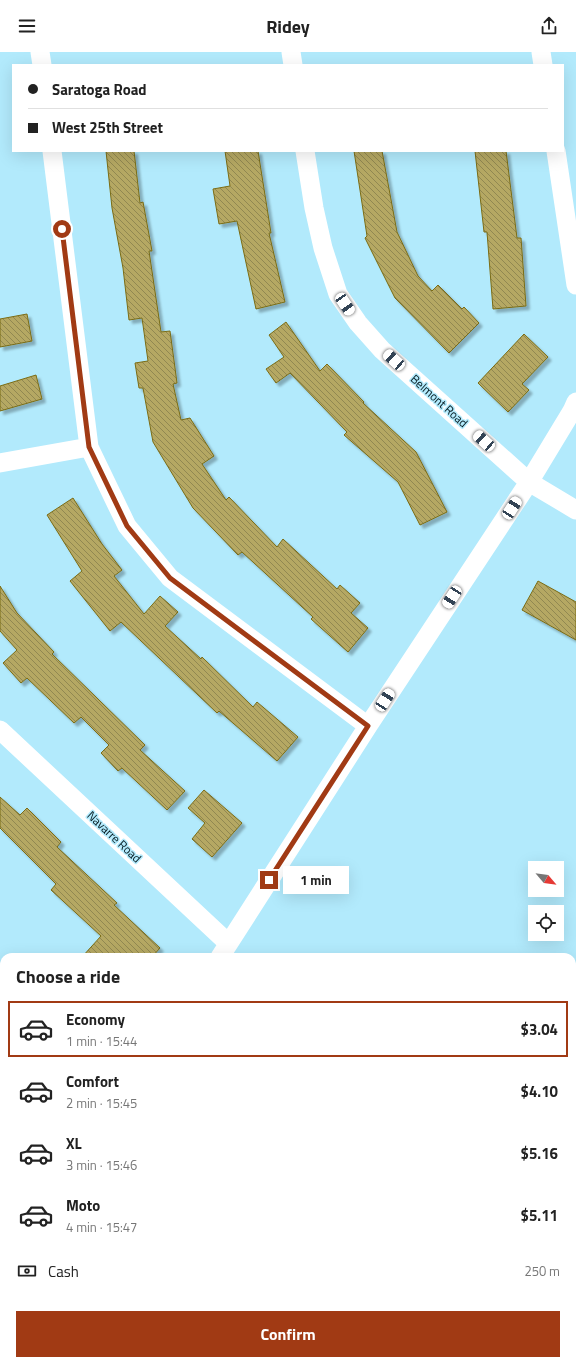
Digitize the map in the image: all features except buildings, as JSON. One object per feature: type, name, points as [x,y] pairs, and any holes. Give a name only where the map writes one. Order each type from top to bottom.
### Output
[{"type":"street","points":[[40,52],[42,64]]},
{"type":"street","points":[[291,52],[293,64]]},
{"type":"street","points":[[541,52],[543,64]]},
{"type":"street","points":[[52,152],[89,447],[127,526],[170,578],[368,726]]},
{"type":"street","name":"Belmont Road","points":[[305,152],[314,208],[323,248],[338,294],[358,323],[382,350],[529,482],[576,510]]},
{"type":"street","points":[[556,152],[576,285]]},
{"type":"street","points":[[224,950],[368,726],[529,482],[576,402]]},
{"type":"street","points":[[0,463],[89,447]]},
{"type":"street","name":"Navarre Road","points":[[0,730],[224,950]]},
{"type":"route","points":[[62,229],[89,447],[127,526],[170,578],[368,726],[269,880]]}]
